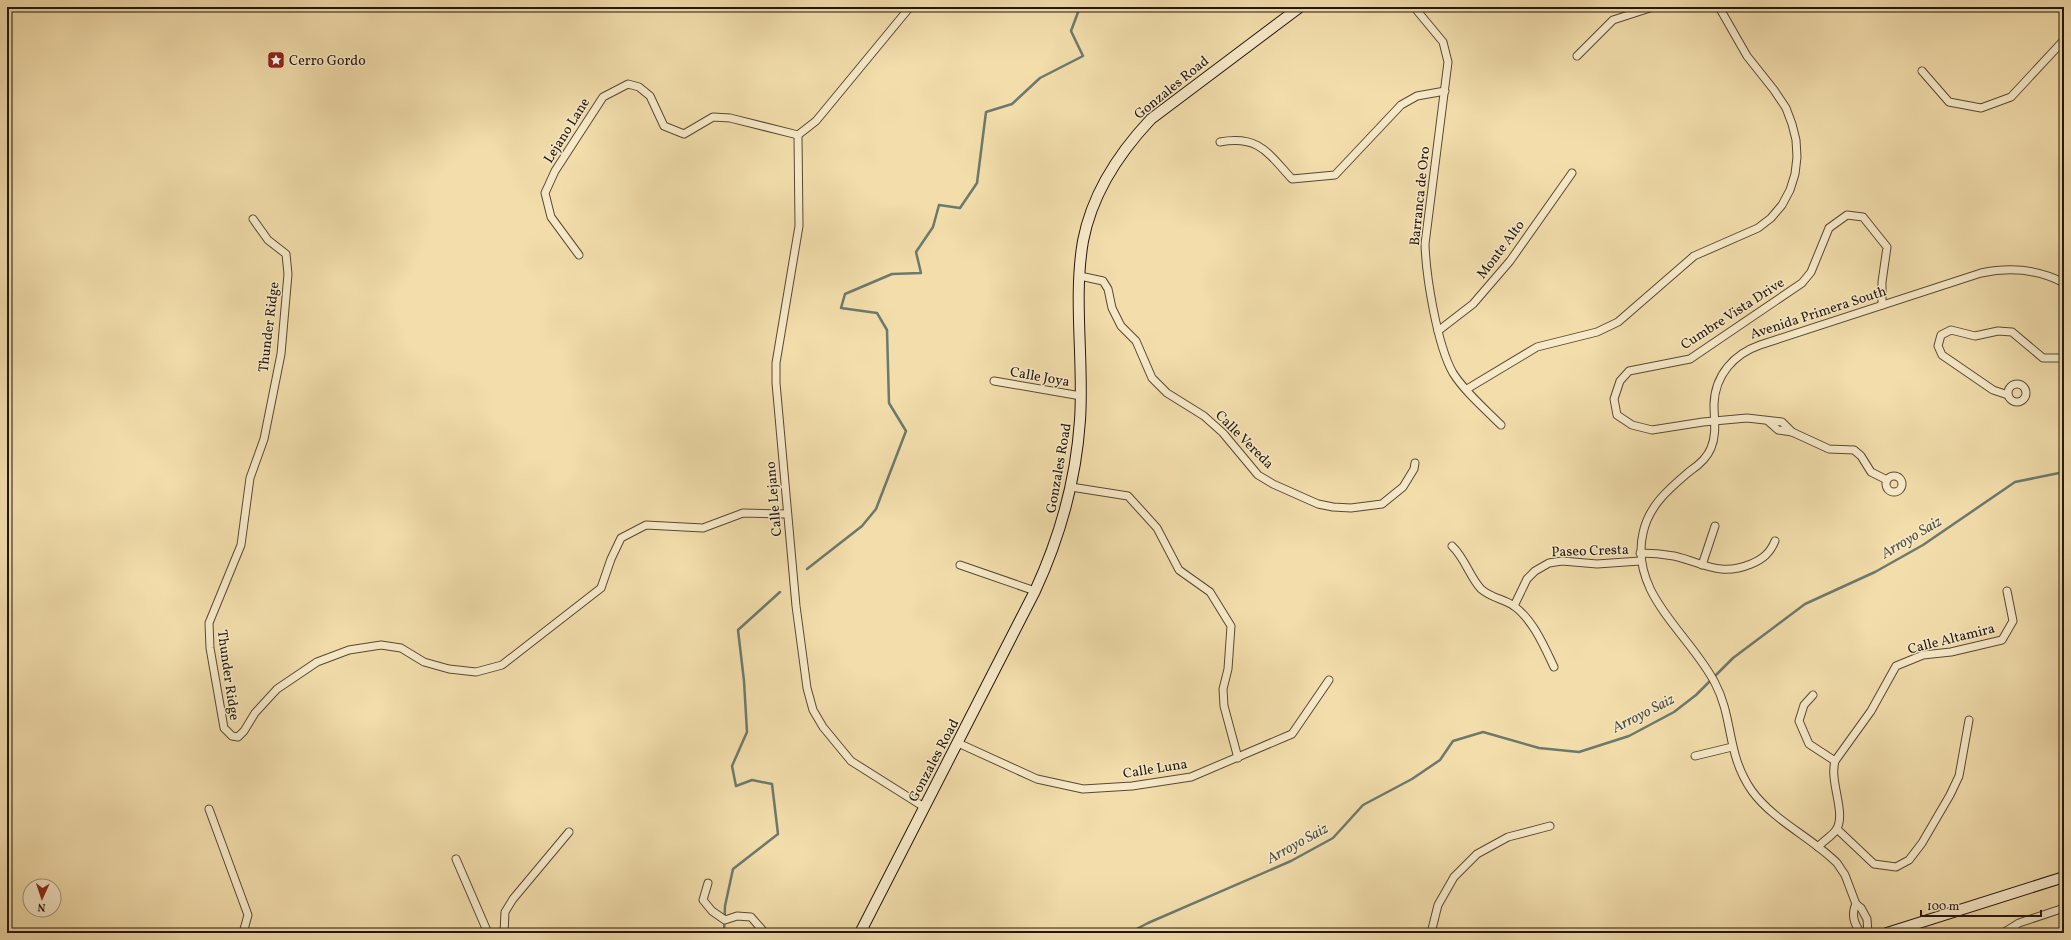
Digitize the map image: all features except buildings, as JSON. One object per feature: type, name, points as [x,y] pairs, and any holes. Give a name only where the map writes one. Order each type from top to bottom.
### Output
[{"type":"street","points":[[798,135],[816,121],[910,7]]},
{"type":"street","name":"Gonzales Road","points":[[860,933],[1035,591],[1049,561],[1062,525],[1071,487],[1078,442],[1081,396],[1080,276],[1083,241],[1093,207],[1106,178],[1133,137],[1151,119],[1300,7]]},
{"type":"street","name":"Barranca de Oro","points":[[1414,7],[1443,42],[1448,62],[1425,244],[1427,271],[1438,331],[1446,358],[1454,374],[1467,390],[1501,425]]},
{"type":"street","points":[[1577,56],[1613,20],[1653,7]]},
{"type":"street","points":[[1467,390],[1537,347],[1597,332],[1618,322],[1694,256],[1758,228],[1771,218],[1782,205],[1790,190],[1796,168],[1796,140],[1792,124],[1786,108],[1774,90],[1747,56],[1719,7]]},
{"type":"street","points":[[1922,71],[1949,102],[1981,108],[2011,98],[2064,40]]},
{"type":"street","name":"Lejano Lane","points":[[579,255],[551,217],[545,193],[555,171],[603,97],[628,84],[639,87],[650,96],[664,126],[684,134],[713,117],[730,118],[798,135]]},
{"type":"street","points":[[1220,142],[1238,139],[1256,144],[1273,158],[1292,179],[1336,175],[1401,105],[1417,96],[1445,91]]},
{"type":"street","name":"Calle Lejano","points":[[798,135],[799,226],[776,363],[778,421],[805,678],[813,710],[823,727],[851,761],[924,807]]},
{"type":"street","name":"Monte Alto","points":[[1438,331],[1473,304],[1496,277],[1572,173]]},
{"type":"street","name":"Cumbre Vista Drive","points":[[1882,304],[1882,282],[1887,247],[1863,216],[1848,215],[1829,228],[1811,272],[1796,288],[1690,359],[1629,371],[1620,381],[1614,399],[1617,415],[1632,425],[1652,430],[1747,418],[1769,422],[1778,430],[1792,432],[1829,449],[1854,450],[1861,456],[1872,472],[1887,480]]},
{"type":"street","name":"Thunder Ridge","points":[[253,219],[268,240],[286,254],[288,274],[281,354],[264,440],[250,478],[245,502],[242,545],[209,623],[210,648],[224,728],[232,736],[238,737],[244,731],[255,713],[276,689],[317,662],[349,650],[381,645],[401,648],[424,662],[449,670],[476,672],[502,665],[601,588],[611,559],[621,538],[646,525],[703,528],[743,513],[787,514]]},
{"type":"street","name":"Avenida Primera South","points":[[1868,933],[1867,919],[1861,908],[1856,904],[1842,869],[1832,858],[1772,812],[1756,796],[1742,773],[1732,747],[1723,704],[1716,684],[1651,592],[1643,574],[1640,553],[1644,527],[1651,511],[1666,492],[1699,464],[1708,454],[1714,442],[1715,397],[1720,379],[1732,361],[1744,351],[1972,275],[1998,270],[2016,269],[2034,272],[2064,283]]},
{"type":"street","name":"Calle Vereda","points":[[1080,276],[1103,281],[1108,289],[1112,308],[1121,326],[1136,341],[1152,378],[1167,393],[1204,416],[1223,432],[1258,475],[1273,484],[1318,504],[1333,507],[1351,508],[1382,504],[1403,487],[1414,469],[1415,463]]},
{"type":"street","points":[[2008,395],[1993,390],[1942,355],[1938,346],[1941,335],[1951,330],[1975,336],[2008,331],[2016,334],[2043,358],[2064,358]]},
{"type":"street","name":"Calle Joya","points":[[994,381],[1081,396]]},
{"type":"street","points":[[1071,487],[1128,496],[1157,528],[1179,570],[1210,592],[1231,626],[1228,669],[1223,688],[1224,706],[1238,758]]},
{"type":"street","points":[[1702,565],[1715,526]]},
{"type":"street","points":[[1640,553],[1668,555],[1725,570],[1744,567],[1763,558],[1768,554],[1775,542]]},
{"type":"street","points":[[1452,546],[1460,555],[1482,590],[1491,596],[1514,606],[1533,628],[1554,667]]},
{"type":"street","name":"Paseo Cresta","points":[[1514,606],[1527,579],[1545,564],[1555,562],[1597,564],[1640,561]]},
{"type":"street","points":[[960,565],[1035,591]]},
{"type":"street","name":"Calle Altamira","points":[[1836,829],[1839,816],[1832,771],[1835,761],[1870,711],[1896,666],[1923,655],[1951,652],[2002,640],[2013,621],[2007,591]]},
{"type":"street","name":"Calle Luna","points":[[958,743],[1037,779],[1083,789],[1132,786],[1191,777],[1292,734],[1329,680]]},
{"type":"street","points":[[1813,695],[1804,704],[1799,721],[1809,744],[1835,761]]},
{"type":"street","points":[[1818,847],[1836,829],[1874,864],[1896,867],[1909,860],[1922,843],[1950,795],[1959,776],[1969,720]]},
{"type":"street","points":[[1695,756],[1732,747]]},
{"type":"street","points":[[209,809],[248,915],[243,933]]},
{"type":"street","points":[[1431,933],[1438,905],[1454,877],[1477,854],[1508,837],[1550,826]]},
{"type":"street","points":[[504,933],[505,912],[513,899],[570,832]]},
{"type":"street","points":[[456,859],[488,933]]},
{"type":"street","points":[[1887,933],[2064,877]]},
{"type":"street","points":[[708,883],[703,900],[712,911],[725,920],[737,916],[751,917],[765,933]]},
{"type":"street","name":"Avenida Primera South","points":[[1856,904],[1853,911],[1854,920],[1861,933]]},
{"type":"street","points":[[2003,933],[2018,923],[2064,908]]},
{"type":"waterway","points":[[807,569],[862,526],[876,509],[906,431],[889,403],[887,330],[877,313],[841,308],[845,294],[892,274],[921,273],[916,252],[933,227],[939,205],[960,208],[977,183],[986,112],[1012,104],[1040,78],[1083,56],[1071,31],[1080,7]]},
{"type":"waterway","name":"Arroyo Saiz","points":[[1129,933],[1148,923],[1291,861],[1333,838],[1363,805],[1412,779],[1440,760],[1453,741],[1483,732],[1539,748],[1579,752],[1629,736],[1674,712],[1696,695],[1733,658],[1805,604],[1875,572],[1923,545],[2015,482],[2064,472]]},
{"type":"waterway","points":[[724,933],[725,906],[733,869],[778,834],[772,784],[752,780],[736,786],[732,766],[747,732],[744,681],[738,630],[780,592]]},
{"type":"place","name":"Cerro Gordo","points":[[276,60]]}]
